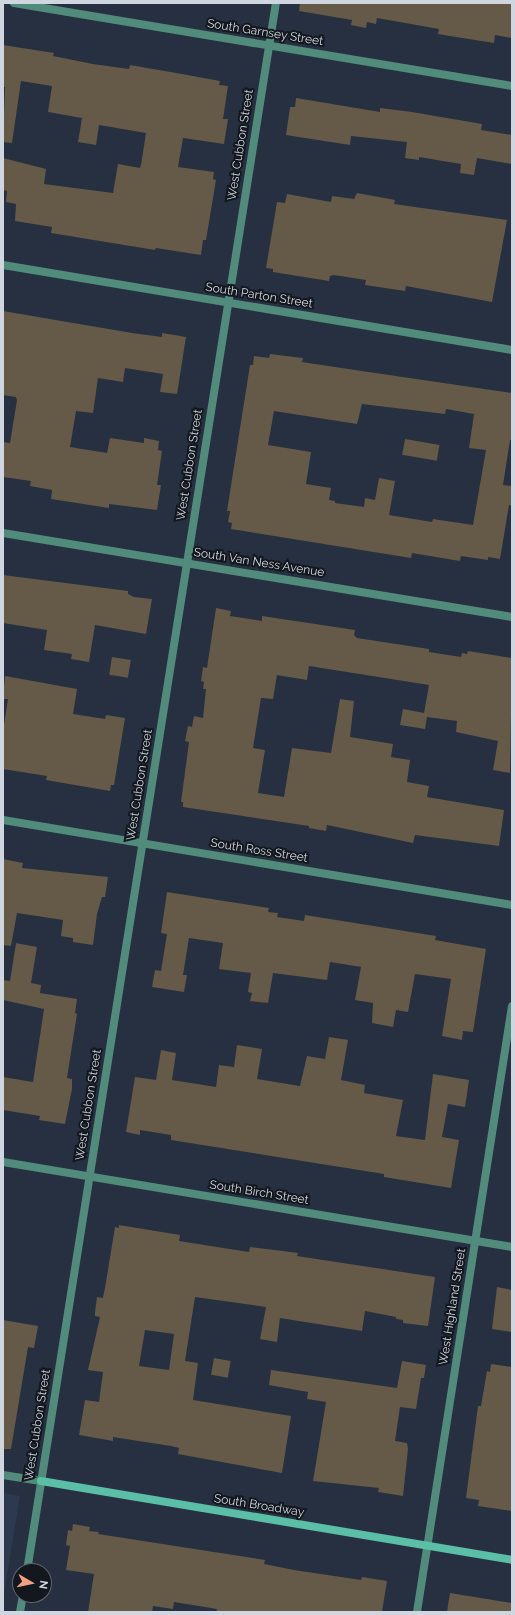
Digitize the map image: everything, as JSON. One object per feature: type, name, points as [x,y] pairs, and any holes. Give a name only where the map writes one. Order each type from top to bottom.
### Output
[{"type":"street","name":"South Garnsey Street","points":[[14,3],[512,86]]},
{"type":"street","name":"West Cubbon Street","points":[[28,1563],[276,3]]},
{"type":"street","name":"South Parton Street","points":[[3,265],[512,350]]},
{"type":"street","name":"South Van Ness Avenue","points":[[3,533],[512,617]]},
{"type":"street","name":"South Ross Street","points":[[3,820],[512,905]]},
{"type":"street","name":"West Highland Street","points":[[417,1612],[512,1006]]},
{"type":"street","name":"South Birch Street","points":[[3,1162],[512,1247]]},
{"type":"street","name":"South Broadway","points":[[3,1475],[512,1560]]},
{"type":"shaded area","points":[[3,1493],[20,1496],[3,1600]]},
{"type":"building","points":[[300,3],[512,3],[512,38],[495,35],[494,43],[438,34],[439,29],[377,18],[376,24],[367,22],[366,28],[351,25],[352,20],[299,11]]},
{"type":"building","points":[[3,45],[54,53],[53,56],[93,64],[129,69],[130,65],[182,74],[220,81],[219,85],[228,86],[223,119],[228,119],[224,144],[183,138],[178,167],[214,172],[213,179],[216,180],[206,240],[203,240],[201,255],[156,248],[155,250],[51,233],[52,227],[15,221],[16,204],[6,202],[7,191],[3,190],[3,158],[46,169],[44,184],[113,193],[118,164],[140,168],[146,133],[99,125],[96,145],[78,142],[82,118],[48,112],[52,86],[21,81],[12,143],[3,142],[5,87],[3,87]]},
{"type":"building","points":[[296,98],[380,112],[380,108],[482,124],[481,130],[512,135],[512,164],[477,158],[474,175],[460,173],[461,164],[419,157],[419,160],[405,158],[407,142],[351,136],[350,145],[286,135],[290,107],[295,107]]},
{"type":"building","points":[[357,193],[395,200],[394,204],[507,220],[492,302],[406,286],[405,291],[365,285],[366,280],[334,275],[330,276],[329,281],[273,272],[273,269],[266,268],[277,202],[285,203],[287,194],[331,202],[332,196],[354,199]]},
{"type":"building","points":[[3,311],[132,333],[162,337],[162,333],[186,337],[177,394],[160,392],[163,374],[125,368],[123,382],[98,378],[93,413],[76,411],[70,447],[107,453],[110,438],[144,443],[144,438],[159,441],[158,450],[162,451],[157,485],[161,485],[157,510],[109,504],[109,508],[51,499],[52,490],[30,486],[31,481],[3,477],[3,442],[10,443],[17,400],[16,397],[3,395]]},
{"type":"building","points":[[270,354],[303,358],[302,362],[512,393],[512,440],[510,440],[503,485],[512,486],[512,506],[509,505],[500,559],[488,557],[488,560],[461,556],[460,561],[412,553],[411,558],[231,529],[232,523],[228,522],[230,511],[227,511],[250,365],[253,365],[254,356],[269,358]],"holes":[[[362,404],[445,414],[446,409],[474,414],[469,448],[486,450],[473,525],[433,519],[432,522],[389,515],[395,481],[379,478],[375,500],[365,498],[364,507],[335,503],[335,501],[329,500],[331,488],[306,484],[311,452],[268,445],[274,411],[357,424]]]},
{"type":"building","points":[[405,439],[439,445],[437,461],[402,455]]},
{"type":"building","points":[[3,575],[128,591],[128,594],[134,597],[152,599],[146,634],[95,625],[89,662],[71,659],[72,654],[44,650],[47,630],[3,623]]},
{"type":"building","points":[[216,608],[231,611],[230,616],[262,621],[262,616],[355,630],[354,635],[357,638],[429,649],[429,652],[461,657],[462,653],[467,654],[468,651],[512,658],[510,773],[493,770],[498,741],[456,732],[457,721],[427,717],[425,729],[400,725],[403,709],[424,713],[429,685],[309,666],[307,680],[277,675],[273,699],[261,698],[253,748],[265,750],[258,793],[284,797],[292,748],[331,753],[340,699],[354,701],[350,737],[393,744],[391,757],[410,760],[407,782],[429,786],[427,797],[504,810],[499,846],[415,835],[413,843],[327,825],[326,831],[309,828],[309,826],[183,807],[183,802],[181,802],[189,742],[185,741],[188,726],[192,727],[194,716],[203,718],[206,689],[203,689],[204,682],[201,681],[203,667],[207,668]]},
{"type":"building","points":[[112,657],[131,660],[128,678],[109,675]]},
{"type":"building","points":[[5,676],[77,689],[73,714],[105,719],[106,715],[125,718],[114,785],[111,785],[110,791],[46,780],[47,776],[3,769],[3,731],[8,699],[3,699]]},
{"type":"building","points":[[3,859],[23,863],[22,868],[108,877],[105,897],[102,897],[97,914],[93,945],[73,942],[73,938],[61,936],[63,920],[17,913],[11,946],[3,945]]},
{"type":"building","points":[[167,892],[269,908],[268,912],[278,913],[277,917],[304,921],[305,915],[436,936],[435,940],[486,949],[473,1032],[463,1031],[462,1040],[442,1036],[451,979],[415,974],[408,1012],[396,1010],[393,1027],[372,1023],[373,1003],[355,1000],[361,967],[330,962],[327,980],[273,973],[268,1003],[250,1001],[252,993],[248,992],[251,973],[219,969],[223,943],[189,938],[183,975],[187,975],[184,992],[152,987],[155,970],[161,971],[167,934],[161,933]]},
{"type":"building","points":[[16,943],[37,947],[31,983],[41,985],[40,993],[77,999],[75,1013],[77,1014],[67,1078],[72,1079],[72,1089],[65,1124],[39,1120],[40,1116],[3,1110],[3,1077],[33,1082],[44,1009],[3,1000],[3,980],[10,981]]},
{"type":"building","points":[[329,1037],[348,1040],[341,1080],[365,1085],[364,1093],[403,1100],[396,1136],[425,1140],[433,1074],[469,1080],[465,1107],[448,1104],[442,1137],[459,1140],[451,1188],[384,1177],[384,1174],[171,1140],[171,1135],[140,1130],[140,1135],[126,1132],[135,1077],[156,1080],[161,1050],[176,1053],[172,1080],[216,1087],[219,1065],[234,1067],[237,1045],[262,1049],[257,1079],[300,1086],[307,1056],[325,1059]]},
{"type":"building","points":[[119,1225],[180,1235],[179,1241],[249,1252],[250,1247],[298,1253],[297,1256],[435,1277],[428,1326],[403,1323],[403,1320],[396,1319],[396,1317],[365,1311],[362,1331],[280,1318],[277,1342],[260,1339],[266,1307],[195,1297],[185,1361],[198,1363],[193,1400],[291,1416],[282,1473],[178,1454],[179,1448],[171,1446],[113,1437],[113,1441],[79,1435],[85,1400],[99,1402],[103,1372],[88,1370],[100,1317],[95,1316],[97,1297],[103,1298],[115,1227],[119,1228]],"holes":[[[145,1330],[174,1334],[169,1370],[139,1366]]]},
{"type":"building","points":[[497,1287],[512,1290],[512,1332],[492,1329]]},
{"type":"building","points":[[3,1320],[38,1326],[34,1348],[28,1347],[11,1449],[3,1449]]},
{"type":"building","points":[[214,1358],[231,1361],[228,1378],[211,1375]]},
{"type":"building","points":[[402,1361],[426,1365],[424,1378],[421,1378],[416,1409],[400,1407],[395,1441],[407,1443],[408,1449],[403,1496],[378,1492],[379,1488],[313,1481],[326,1402],[307,1399],[308,1392],[269,1385],[271,1370],[397,1388]]},
{"type":"building","points":[[491,1364],[512,1367],[512,1511],[478,1506],[479,1500],[466,1498],[478,1406],[481,1406],[487,1371],[490,1372]]},
{"type":"building","points":[[73,1524],[90,1527],[89,1531],[99,1532],[98,1534],[265,1560],[264,1564],[294,1570],[361,1580],[362,1577],[387,1581],[382,1612],[216,1612],[217,1609],[174,1602],[173,1609],[153,1606],[152,1612],[88,1612],[94,1574],[66,1570],[70,1546],[66,1545],[68,1530],[72,1531]]},
{"type":"building","points":[[450,1593],[512,1603],[512,1612],[447,1612]]}]
